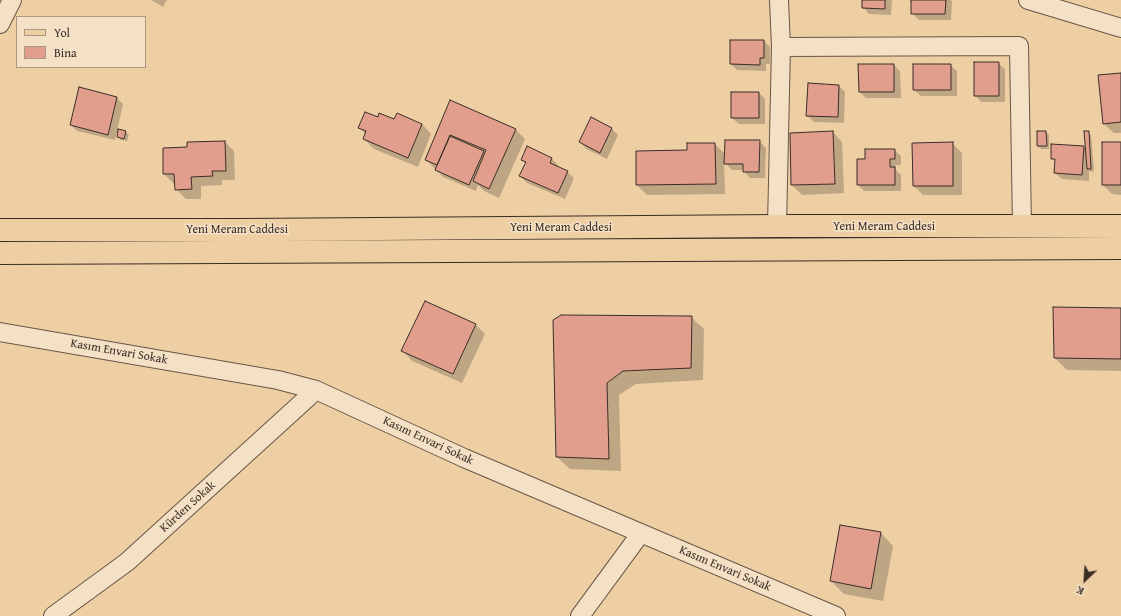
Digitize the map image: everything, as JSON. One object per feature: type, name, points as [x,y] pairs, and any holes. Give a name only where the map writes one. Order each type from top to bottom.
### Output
[{"type":"main road","name":"Yeni Meram Caddesi","points":[[0,230],[251,230],[777,226],[1121,226]]},
{"type":"main road","name":"Yeni Meram Caddesi","points":[[0,253],[1121,248]]},
{"type":"street","points":[[0,24],[12,0]]},
{"type":"street","points":[[777,226],[781,47],[779,0]]},
{"type":"street","points":[[1028,0],[1121,28]]},
{"type":"street","points":[[781,47],[1019,46],[1022,227]]},
{"type":"street","name":"Kasım Envari Sokak","points":[[0,332],[278,380],[316,390],[464,458],[835,616]]},
{"type":"street","name":"Kürden Sokak","points":[[54,616],[127,562],[316,390]]},
{"type":"street","points":[[580,616],[641,533]]},
{"type":"building","points":[[862,0],[885,0],[885,9],[862,8]]},
{"type":"building","points":[[911,0],[946,0],[945,14],[911,14]]},
{"type":"building","points":[[730,40],[764,40],[764,58],[760,58],[760,65],[730,64]]},
{"type":"building","points":[[974,62],[999,62],[999,96],[974,96]]},
{"type":"building","points":[[858,64],[894,64],[894,92],[859,92]]},
{"type":"building","points":[[913,64],[951,64],[951,90],[913,90]]},
{"type":"building","points":[[1121,73],[1121,122],[1103,124],[1098,75]]},
{"type":"building","points":[[808,83],[839,85],[838,117],[806,116]]},
{"type":"building","points":[[79,87],[117,97],[108,135],[70,125]]},
{"type":"building","points":[[731,92],[759,92],[759,118],[731,118]]},
{"type":"building","points":[[450,100],[516,129],[489,189],[473,181],[486,150],[450,135],[437,165],[425,160]]},
{"type":"building","points":[[365,112],[378,117],[379,113],[394,119],[397,113],[422,124],[408,158],[363,139],[366,131],[358,128]]},
{"type":"building","points":[[591,117],[612,128],[600,153],[579,142]]},
{"type":"building","points":[[118,129],[126,131],[124,139],[117,137]]},
{"type":"building","points":[[833,131],[835,184],[791,185],[790,133]]},
{"type":"building","points":[[1037,131],[1046,131],[1047,146],[1037,146]]},
{"type":"building","points":[[1084,131],[1089,131],[1091,169],[1087,169]]},
{"type":"building","points":[[450,136],[484,151],[469,185],[435,170]]},
{"type":"building","points":[[725,140],[760,140],[759,172],[743,172],[743,164],[724,164]]},
{"type":"building","points":[[225,141],[226,171],[212,171],[213,176],[191,177],[192,189],[175,190],[174,174],[163,174],[163,148],[187,147],[187,142]]},
{"type":"building","points":[[953,142],[953,186],[913,186],[912,143]]},
{"type":"building","points":[[1102,142],[1121,142],[1121,185],[1102,185]]},
{"type":"building","points":[[687,143],[715,143],[716,184],[636,185],[636,151],[687,150]]},
{"type":"building","points":[[1051,144],[1084,146],[1082,175],[1054,173],[1055,159],[1051,159]]},
{"type":"building","points":[[527,146],[552,158],[550,163],[568,171],[558,193],[519,176],[526,162],[521,160]]},
{"type":"building","points":[[865,149],[895,149],[895,159],[890,159],[890,167],[895,167],[895,185],[857,185],[857,159],[865,159]]},
{"type":"building","points":[[425,301],[476,324],[453,374],[401,351]]},
{"type":"building","points":[[1053,307],[1121,308],[1121,359],[1054,358]]},
{"type":"building","points":[[561,315],[692,316],[691,368],[623,371],[607,383],[609,459],[556,457],[553,320]]},
{"type":"building","points":[[840,525],[881,532],[871,589],[830,581]]}]
